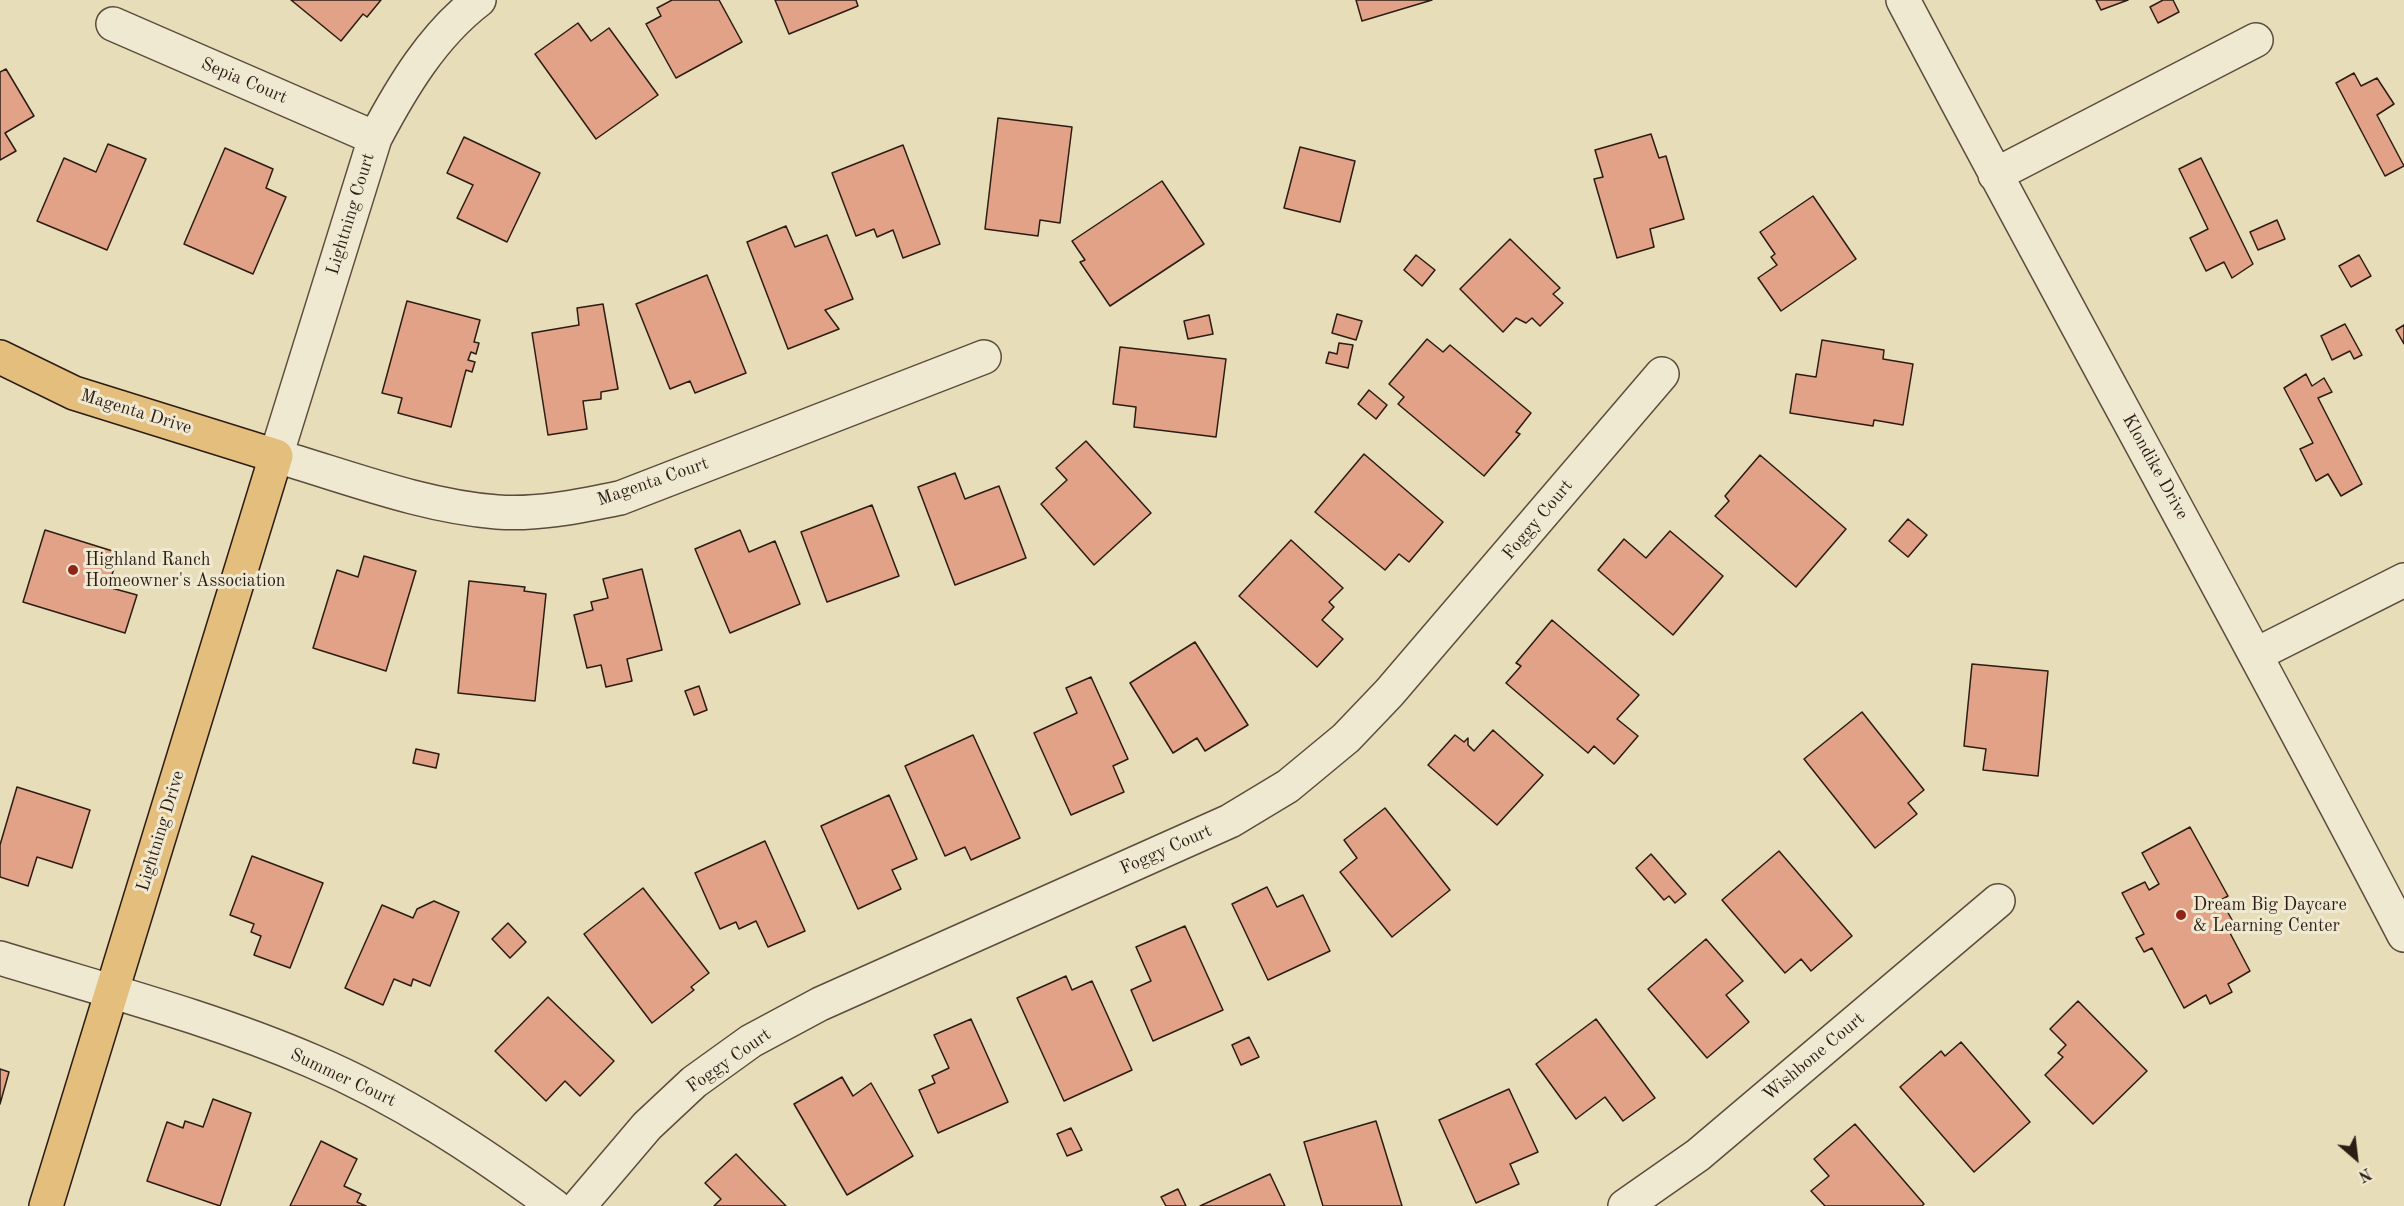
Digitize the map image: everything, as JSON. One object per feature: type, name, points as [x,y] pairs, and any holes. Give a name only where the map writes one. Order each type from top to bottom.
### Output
[{"type":"main road","name":"Magenta Drive","points":[[0,357],[74,393],[276,456]]},
{"type":"main road","name":"Lightning Drive","points":[[46,1206],[276,456]]},
{"type":"street","name":"Lightning Court","points":[[276,456],[375,138],[400,91],[435,43],[479,0]]},
{"type":"street","name":"Klondike Drive","points":[[1903,0],[1995,175],[2257,654],[2404,935]]},
{"type":"street","name":"Sepia Court","points":[[113,24],[375,138]]},
{"type":"street","points":[[1995,175],[2256,40]]},
{"type":"street","name":"Magenta Court","points":[[276,456],[437,504],[499,512],[562,510],[620,498],[984,357]]},
{"type":"street","name":"Foggy Court","points":[[579,1206],[647,1126],[694,1082],[752,1041],[820,1004],[1230,821],[1288,786],[1346,738],[1389,693],[1662,374]]},
{"type":"street","points":[[2257,654],[2404,580]]},
{"type":"street","name":"Wishbone Court","points":[[1625,1206],[1698,1155],[1998,901]]},
{"type":"street","name":"Summer Court","points":[[0,958],[212,1023],[312,1061],[405,1106],[485,1155],[554,1206]]},
{"type":"building","points":[[291,0],[381,0],[367,17],[363,14],[341,41]]},
{"type":"building","points":[[672,0],[719,0],[742,42],[676,78],[646,24],[661,16],[657,8]]},
{"type":"building","points":[[775,0],[856,0],[858,6],[789,34]]},
{"type":"building","points":[[1356,0],[1432,0],[1362,21]]},
{"type":"building","points":[[2096,0],[2128,0],[2101,10]]},
{"type":"building","points":[[2163,0],[2173,0],[2179,12],[2158,23],[2150,7]]},
{"type":"building","points":[[578,23],[591,41],[609,28],[658,95],[596,139],[535,54]]},
{"type":"building","points":[[6,69],[34,116],[5,133],[16,151],[0,160],[0,72]]},
{"type":"building","points":[[2354,73],[2361,86],[2377,78],[2394,104],[2377,115],[2404,166],[2385,176],[2336,83]]},
{"type":"building","points":[[998,118],[1072,127],[1060,223],[1040,220],[1038,236],[985,229]]},
{"type":"building","points":[[1651,134],[1659,158],[1666,156],[1684,219],[1650,229],[1654,247],[1617,258],[1594,179],[1603,177],[1595,150]]},
{"type":"building","points":[[464,137],[540,173],[507,242],[457,218],[473,185],[447,173]]},
{"type":"building","points":[[108,144],[146,159],[107,250],[37,221],[64,158],[96,172]]},
{"type":"building","points":[[903,145],[940,244],[903,258],[893,230],[877,237],[874,229],[856,236],[832,173]]},
{"type":"building","points":[[1300,147],[1355,161],[1340,222],[1284,208]]},
{"type":"building","points":[[225,148],[273,169],[266,188],[286,197],[253,274],[184,244]]},
{"type":"building","points":[[2201,158],[2253,264],[2232,278],[2224,262],[2206,271],[2190,238],[2208,229],[2179,169]]},
{"type":"building","points":[[1162,181],[1204,244],[1110,306],[1080,262],[1085,260],[1072,241]]},
{"type":"building","points":[[1813,196],[1856,259],[1781,311],[1758,278],[1777,265],[1771,257],[1775,254],[1760,232]]},
{"type":"building","points":[[2277,220],[2285,239],[2258,250],[2250,232]]},
{"type":"building","points":[[786,226],[795,247],[827,235],[853,299],[825,310],[839,329],[788,349],[747,242]]},
{"type":"building","points":[[1510,239],[1560,288],[1553,294],[1563,303],[1540,326],[1532,318],[1526,323],[1516,318],[1503,332],[1460,289]]},
{"type":"building","points":[[1416,255],[1435,270],[1422,286],[1404,270]]},
{"type":"building","points":[[2359,255],[2371,276],[2351,287],[2339,266]]},
{"type":"building","points":[[707,275],[746,373],[695,393],[690,381],[670,389],[636,304]]},
{"type":"building","points":[[407,301],[480,320],[474,342],[479,343],[476,354],[471,352],[468,360],[475,362],[472,372],[466,370],[451,427],[398,413],[402,398],[382,393]]},
{"type":"building","points":[[603,304],[618,389],[601,392],[601,399],[583,401],[587,429],[548,435],[532,333],[579,325],[577,308]]},
{"type":"building","points":[[1337,314],[1362,321],[1356,340],[1332,333]]},
{"type":"building","points":[[1209,315],[1213,334],[1188,339],[1184,321]]},
{"type":"building","points":[[2345,324],[2362,355],[2354,359],[2350,351],[2332,360],[2321,336]]},
{"type":"building","points":[[2404,325],[2404,344],[2396,330]]},
{"type":"building","points":[[1427,339],[1443,352],[1450,345],[1531,413],[1516,432],[1520,434],[1484,476],[1398,404],[1404,397],[1389,384]]},
{"type":"building","points":[[1822,340],[1884,350],[1883,359],[1913,364],[1903,425],[1874,420],[1873,426],[1790,413],[1796,374],[1816,377]]},
{"type":"building","points":[[1339,343],[1353,345],[1348,368],[1326,363],[1329,352],[1337,354]]},
{"type":"building","points":[[1120,347],[1226,359],[1216,437],[1134,427],[1136,407],[1113,404]]},
{"type":"building","points":[[2306,374],[2312,386],[2324,378],[2332,392],[2318,398],[2362,484],[2341,496],[2328,474],[2316,481],[2300,449],[2313,443],[2284,388]]},
{"type":"building","points":[[1369,390],[1387,405],[1376,419],[1358,404]]},
{"type":"building","points":[[1086,441],[1151,513],[1094,565],[1041,504],[1067,480],[1056,468]]},
{"type":"building","points":[[1364,454],[1443,522],[1409,562],[1399,554],[1385,570],[1315,512]]},
{"type":"building","points":[[1760,455],[1846,529],[1796,587],[1715,516],[1729,501],[1725,496]]},
{"type":"building","points":[[955,473],[965,499],[999,486],[1026,558],[955,585],[918,487]]},
{"type":"building","points":[[872,505],[899,576],[827,602],[801,532]]},
{"type":"building","points":[[1908,519],[1927,535],[1908,557],[1889,541]]},
{"type":"building","name":"Highland Ranch Homeowner's Association","points":[[45,530],[119,553],[108,587],[137,595],[125,633],[23,602]]},
{"type":"building","points":[[740,530],[749,552],[775,541],[800,604],[730,633],[695,549]]},
{"type":"building","points":[[1670,531],[1723,576],[1673,635],[1598,570],[1624,539],[1646,558]]},
{"type":"building","points":[[1291,540],[1343,588],[1329,602],[1334,607],[1322,620],[1343,639],[1317,667],[1239,596]]},
{"type":"building","points":[[364,556],[416,571],[386,671],[313,648],[337,570],[358,577]]},
{"type":"building","points":[[642,569],[662,650],[627,659],[632,681],[606,687],[601,665],[587,668],[574,615],[593,610],[591,602],[608,598],[603,579]]},
{"type":"building","points":[[469,581],[525,587],[524,591],[546,594],[535,701],[458,693]]},
{"type":"building","points":[[1552,620],[1639,695],[1617,719],[1638,736],[1614,764],[1594,746],[1588,753],[1506,683],[1521,666],[1516,663]]},
{"type":"building","points":[[1195,642],[1248,725],[1205,751],[1197,738],[1173,753],[1130,683]]},
{"type":"building","points":[[1972,664],[2048,671],[2038,776],[1983,770],[1986,749],[1964,746]]},
{"type":"building","points":[[1091,677],[1128,759],[1113,766],[1124,792],[1071,815],[1034,733],[1077,713],[1066,688]]},
{"type":"building","points":[[699,686],[707,710],[694,715],[685,691]]},
{"type":"building","points":[[1862,712],[1924,790],[1908,803],[1917,814],[1875,848],[1804,759]]},
{"type":"building","points":[[1493,730],[1543,775],[1497,825],[1428,765],[1455,735],[1464,742],[1468,738],[1468,745],[1474,751]]},
{"type":"building","points":[[973,735],[1020,838],[971,860],[965,847],[945,856],[905,766]]},
{"type":"building","points":[[416,749],[439,754],[436,768],[413,763]]},
{"type":"building","points":[[17,787],[90,810],[72,868],[37,857],[28,886],[0,877],[0,845]]},
{"type":"building","points":[[889,795],[917,859],[892,870],[901,889],[858,909],[821,826]]},
{"type":"building","points":[[1385,808],[1450,890],[1392,937],[1340,872],[1357,858],[1344,840]]},
{"type":"building","name":"Dream Big Daycare & Learning Center","points":[[2190,827],[2228,896],[2221,900],[2237,929],[2230,933],[2250,971],[2228,984],[2232,992],[2210,1004],[2206,995],[2184,1008],[2152,948],[2144,952],[2136,938],[2144,934],[2122,893],[2145,882],[2149,890],[2159,884],[2142,853]]},
{"type":"building","points":[[765,841],[805,931],[768,947],[756,921],[739,929],[736,922],[720,929],[695,873]]},
{"type":"building","points":[[1779,851],[1852,936],[1811,971],[1801,959],[1785,973],[1722,900]]},
{"type":"building","points":[[1651,854],[1686,894],[1675,903],[1669,896],[1664,900],[1636,868]]},
{"type":"building","points":[[252,856],[323,883],[290,968],[254,955],[261,936],[251,932],[254,924],[230,915]]},
{"type":"building","points":[[1267,887],[1277,907],[1303,895],[1330,951],[1268,980],[1232,904]]},
{"type":"building","points":[[643,888],[709,973],[691,987],[694,990],[652,1023],[584,934]]},
{"type":"building","points":[[434,901],[459,912],[430,986],[413,979],[411,986],[394,979],[383,1005],[345,988],[382,905],[413,918],[417,909]]},
{"type":"building","points":[[508,923],[526,942],[510,958],[492,939]]},
{"type":"building","points":[[1185,926],[1223,1010],[1153,1041],[1131,990],[1151,981],[1136,947]]},
{"type":"building","points":[[1706,939],[1743,981],[1726,995],[1749,1022],[1707,1058],[1648,989]]},
{"type":"building","points":[[1066,976],[1072,990],[1092,981],[1132,1070],[1064,1101],[1017,998]]},
{"type":"building","points":[[548,997],[614,1061],[580,1096],[565,1081],[546,1101],[495,1051]]},
{"type":"building","points":[[2078,1001],[2147,1071],[2093,1124],[2045,1075],[2063,1057],[2058,1053],[2066,1045],[2050,1029]]},
{"type":"building","points":[[971,1019],[1008,1102],[938,1133],[919,1090],[935,1083],[932,1076],[949,1068],[934,1035]]},
{"type":"building","points":[[1596,1019],[1655,1098],[1623,1121],[1605,1097],[1576,1119],[1536,1064]]},
{"type":"building","points":[[1249,1037],[1259,1057],[1241,1065],[1232,1045]]},
{"type":"building","points":[[1961,1042],[2030,1122],[1974,1172],[1900,1087],[1941,1051],[1945,1056]]},
{"type":"building","points":[[0,1069],[9,1072],[0,1104]]},
{"type":"building","points":[[842,1077],[853,1096],[871,1083],[913,1156],[847,1195],[794,1104]]},
{"type":"building","points":[[1509,1089],[1538,1152],[1510,1164],[1519,1184],[1476,1203],[1439,1120]]},
{"type":"building","points":[[213,1099],[251,1113],[220,1206],[147,1181],[167,1122],[183,1128],[185,1121],[203,1127]]},
{"type":"building","points":[[1376,1121],[1402,1206],[1323,1206],[1304,1142]]},
{"type":"building","points":[[1855,1124],[1924,1204],[1922,1206],[1825,1206],[1811,1191],[1829,1176],[1814,1159]]},
{"type":"building","points":[[1071,1128],[1082,1150],[1067,1156],[1057,1134]]},
{"type":"building","points":[[321,1141],[357,1159],[344,1186],[361,1194],[357,1202],[366,1206],[290,1206]]},
{"type":"building","points":[[736,1154],[786,1206],[714,1206],[721,1199],[705,1183]]},
{"type":"building","points":[[1270,1174],[1285,1206],[1200,1206]]},
{"type":"building","points":[[1178,1189],[1186,1206],[1166,1206],[1161,1197]]},
{"type":"place","name":"Highland Ranch Homeowner's Association","points":[[73,570]]},
{"type":"place","name":"Dream Big Daycare & Learning Center","points":[[2181,915]]}]
